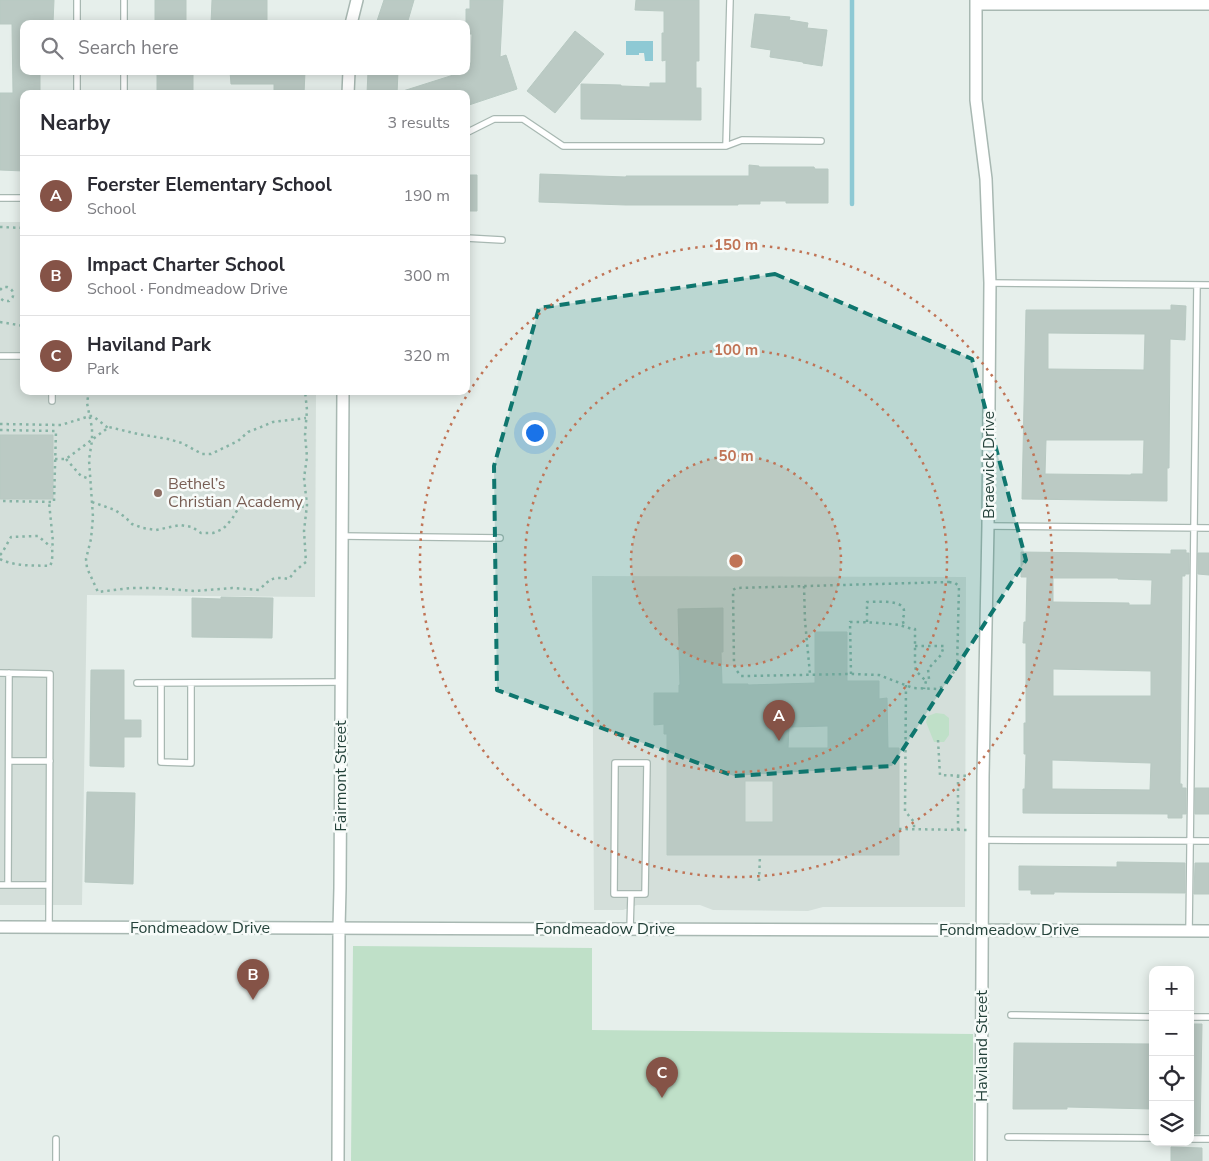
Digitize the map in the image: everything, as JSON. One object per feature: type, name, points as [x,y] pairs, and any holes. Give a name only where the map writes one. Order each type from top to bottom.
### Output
[{"type":"street","points":[[352,20],[357,0]]},
{"type":"street","points":[[976,2],[1209,4]]},
{"type":"street","name":"Braewick Drive","points":[[976,2],[976,100],[986,179],[990,284],[983,776],[983,930]]},
{"type":"street","points":[[348,90],[349,75]]},
{"type":"street","name":"Fairmont Street","points":[[338,1161],[343,395]]},
{"type":"street","name":"Fondmeadow Drive","points":[[0,927],[1209,931]]},
{"type":"street","name":"Haviland Street","points":[[982,1161],[983,930]]},
{"type":"lane","points":[[77,0],[77,20]]},
{"type":"lane","points":[[124,0],[124,20]]},
{"type":"lane","points":[[726,146],[730,0]]},
{"type":"lane","points":[[77,75],[77,90]]},
{"type":"lane","points":[[124,75],[124,90]]},
{"type":"lane","points":[[470,131],[494,119],[523,119],[563,146],[726,146],[742,140],[821,141]]},
{"type":"lane","points":[[0,198],[20,198]]},
{"type":"lane","points":[[470,238],[502,240]]},
{"type":"lane","points":[[990,284],[1209,285]]},
{"type":"lane","points":[[1189,931],[1197,285]]},
{"type":"lane","points":[[0,356],[20,356]]},
{"type":"lane","points":[[52,395],[52,402]]},
{"type":"lane","points":[[988,526],[1209,528]]},
{"type":"lane","points":[[342,536],[500,538]]},
{"type":"lane","points":[[0,673],[50,674],[49,927]]},
{"type":"lane","points":[[8,885],[9,673]]},
{"type":"lane","points":[[137,683],[342,682]]},
{"type":"lane","points":[[161,683],[161,762],[191,762],[191,683]]},
{"type":"lane","points":[[9,760],[50,760]]},
{"type":"lane","points":[[615,763],[647,764],[646,894],[631,895],[614,894],[615,763]]},
{"type":"lane","points":[[983,835],[1209,841]]},
{"type":"lane","points":[[0,885],[49,885]]},
{"type":"lane","points":[[630,929],[631,895]]},
{"type":"lane","points":[[1011,1015],[1149,1016]]},
{"type":"lane","points":[[1194,1017],[1209,1017]]},
{"type":"lane","points":[[1008,1137],[1149,1138]]},
{"type":"lane","points":[[56,1139],[56,1161]]},
{"type":"lane","points":[[1194,1139],[1209,1139]]},
{"type":"path","points":[[0,227],[20,228]]},
{"type":"path","points":[[0,290],[7,287],[12,289],[14,293],[9,301],[4,301],[0,298]]},
{"type":"path","points":[[0,322],[20,325]]},
{"type":"path","points":[[88,395],[87,403],[92,428],[89,460],[93,518],[91,539],[86,559],[87,568],[98,592],[131,588],[195,591],[232,588],[259,590],[268,580],[278,577],[289,579],[306,562],[304,531],[307,507],[304,478],[307,457],[305,395]]},
{"type":"path","points":[[0,424],[61,425],[94,416],[108,428]]},
{"type":"path","points":[[55,459],[66,459],[109,427],[168,439],[182,443],[202,454],[211,454],[238,440],[248,432],[273,422],[306,418]]},
{"type":"path","points":[[0,430],[56,430],[54,502],[0,501]]},
{"type":"path","points":[[66,459],[81,476],[90,479]]},
{"type":"path","points":[[0,559],[18,565],[50,566],[52,563],[53,542],[49,502]]},
{"type":"path","points":[[92,502],[115,510],[132,524],[143,528],[156,530],[180,525],[192,527],[201,533],[213,533],[223,529],[239,507],[246,502],[261,507],[266,505],[307,507]]},
{"type":"path","points":[[0,555],[11,537],[38,536],[52,548]]},
{"type":"path","points":[[949,582],[959,586],[957,668],[942,687],[937,689],[913,688],[880,675],[810,674],[741,676],[734,664],[733,590],[736,588],[949,582]]},
{"type":"path","points":[[804,586],[810,674]]},
{"type":"path","points":[[867,622],[867,602],[897,602],[904,611],[902,619],[906,627]]},
{"type":"path","points":[[851,674],[850,622],[867,622],[915,629],[916,671],[926,681]]},
{"type":"path","points":[[915,646],[944,646],[941,655],[928,669],[929,679],[926,681],[924,689]]},
{"type":"path","points":[[906,685],[905,811],[914,822],[914,829]]},
{"type":"path","points":[[938,740],[940,775],[983,776]]},
{"type":"path","points":[[958,776],[958,830]]},
{"type":"path","points":[[899,829],[958,830],[983,835]]},
{"type":"path","points":[[759,881],[760,854]]},
{"type":"highlighted area","points":[[775,274],[972,359],[1026,560],[892,766],[734,776],[497,690],[494,466],[539,308]]},
{"type":"shaded area","name":"Bethel’s Christian Academy","points":[[0,222],[20,222],[20,395],[316,395],[315,597],[87,595],[82,905],[0,905]]},
{"type":"shaded area","points":[[592,576],[966,577],[965,907],[823,907],[808,911],[713,910],[700,905],[637,905],[623,910],[594,910]]},
{"type":"green space","points":[[936,713],[944,714],[949,718],[949,735],[944,742],[934,742],[926,722],[928,716]]},
{"type":"green space","points":[[353,946],[592,948],[592,1030],[973,1034],[973,1161],[351,1161]]},
{"type":"water","points":[[626,41],[653,41],[653,61],[645,61],[644,53],[626,55]]},
{"type":"building","points":[[0,0],[54,0],[53,20],[20,20],[20,75],[40,75],[40,90],[20,90],[20,171],[0,170],[0,93],[13,93],[12,24],[0,24]]},
{"type":"building","points":[[155,0],[186,0],[186,20],[155,20]]},
{"type":"building","points":[[212,0],[267,0],[267,20],[211,20]]},
{"type":"building","points":[[384,0],[414,0],[408,20],[377,20]]},
{"type":"building","points":[[470,0],[503,0],[500,57],[506,55],[517,89],[470,105],[470,90],[406,90],[453,75],[470,75],[472,34],[470,34],[470,20],[466,20],[466,9],[470,9]]},
{"type":"building","points":[[636,0],[699,0],[699,61],[696,61],[696,88],[701,88],[701,120],[581,119],[581,84],[650,87],[650,83],[666,83],[666,60],[662,61],[664,11],[635,10]]},
{"type":"building","points":[[755,14],[790,17],[789,20],[808,23],[807,28],[827,30],[822,66],[770,57],[771,50],[751,47]]},
{"type":"building","points":[[575,31],[604,54],[555,113],[527,91]]},
{"type":"building","points":[[157,75],[193,75],[193,90],[157,90]]},
{"type":"building","points":[[230,75],[305,75],[304,90],[274,90],[274,84],[231,84]]},
{"type":"building","points":[[368,75],[398,75],[397,90],[367,90]]},
{"type":"building","points":[[749,165],[828,169],[828,203],[760,201],[760,204],[738,205],[626,205],[539,202],[540,174],[626,177],[749,176]]},
{"type":"building","points":[[470,175],[477,175],[477,211],[470,211]]},
{"type":"building","points":[[1171,305],[1186,306],[1185,340],[1170,339],[1167,501],[1022,499],[1026,310],[1171,310]],"holes":[[[1048,333],[1145,334],[1144,370],[1048,369]],[[1046,440],[1144,440],[1143,474],[1045,474]]]},
{"type":"building","points":[[0,435],[53,435],[53,499],[0,499]]},
{"type":"building","points":[[1171,550],[1186,550],[1186,553],[1189,553],[1189,574],[1182,576],[1180,784],[1182,784],[1182,788],[1186,788],[1186,814],[1182,814],[1182,818],[1168,818],[1168,814],[1023,813],[1026,754],[1024,754],[1024,723],[1026,723],[1026,643],[1023,643],[1024,622],[1026,622],[1027,577],[1021,577],[1021,552],[1171,554]],"holes":[[[1053,578],[1152,580],[1151,605],[1053,602]],[[1053,669],[1151,671],[1151,696],[1053,696]],[[1052,760],[1151,763],[1150,790],[1052,789]]]},
{"type":"building","points":[[1198,553],[1209,553],[1209,575],[1198,574]]},
{"type":"building","points":[[221,597],[273,598],[272,638],[192,637],[192,598],[221,599]]},
{"type":"building","points":[[723,608],[722,684],[815,683],[815,632],[847,632],[847,681],[879,681],[879,699],[887,698],[888,748],[899,748],[899,855],[667,855],[667,734],[664,734],[664,724],[654,725],[654,693],[679,693],[678,609]],"holes":[[[828,726],[828,748],[788,748],[789,727]],[[745,781],[773,781],[773,822],[745,822]]]},
{"type":"building","points":[[91,670],[124,670],[124,720],[141,720],[141,737],[124,737],[124,767],[90,766]]},
{"type":"building","points":[[1195,788],[1209,788],[1209,814],[1195,814]]},
{"type":"building","points":[[87,792],[135,793],[133,884],[85,882]]},
{"type":"building","points":[[1117,862],[1185,863],[1185,893],[1054,892],[1054,894],[1031,894],[1031,890],[1019,890],[1019,866],[1117,867]]},
{"type":"building","points":[[1195,863],[1209,863],[1209,894],[1194,894]]},
{"type":"building","points":[[1194,1024],[1202,1024],[1200,1134],[1194,1134]]},
{"type":"building","points":[[1014,1043],[1149,1044],[1149,1109],[1067,1107],[1067,1109],[1013,1109]]},
{"type":"building","points":[[1171,1147],[1202,1148],[1202,1161],[1171,1161]]},
{"type":"waterway","points":[[852,0],[852,204]]},
{"type":"place","name":"Bethel’s Christian Academy","points":[[158,493]]},
{"type":"place","name":"Foerster Elementary School","points":[[779,741]]},
{"type":"place","name":"Impact Charter School","points":[[253,1000]]},
{"type":"place","name":"Haviland Park","points":[[662,1098]]}]
